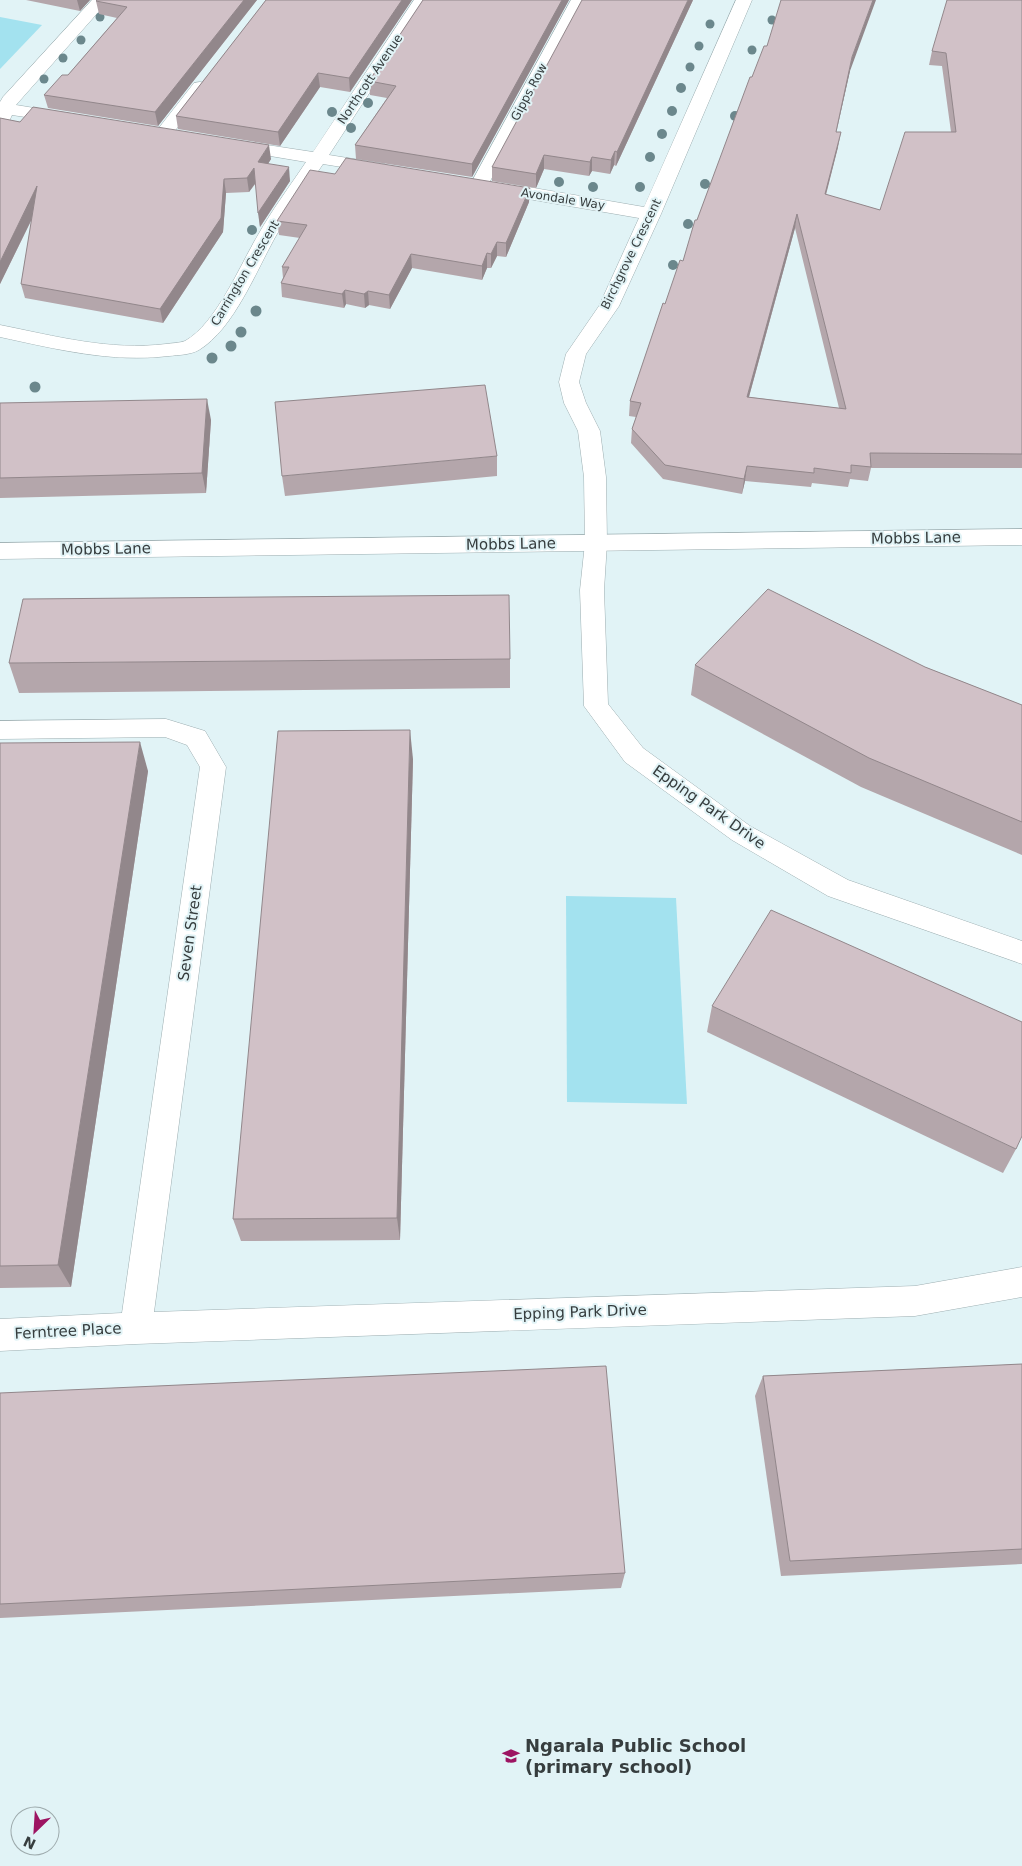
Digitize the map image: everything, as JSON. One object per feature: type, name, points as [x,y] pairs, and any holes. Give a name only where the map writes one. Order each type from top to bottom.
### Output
[{"type":"street","points":[[80,120],[2,114],[9,102],[101,0]]},
{"type":"street","name":"Northcott Avenue","points":[[317,158],[422,0]]},
{"type":"street","name":"Gipps Row","points":[[479,185],[579,0]]},
{"type":"street","name":"Birchgrove Crescent","points":[[596,543],[595,477],[589,431],[575,403],[569,382],[576,354],[609,306],[652,214],[744,0]]},
{"type":"street","points":[[164,133],[212,70]]},
{"type":"street","points":[[145,130],[183,136]]},
{"type":"street","points":[[221,142],[393,171]]},
{"type":"street","name":"Carrington Crescent","points":[[0,331],[99,350],[158,352],[191,346],[211,330],[252,265],[267,235],[317,158]]},
{"type":"street","name":"Avondale Way","points":[[460,182],[652,214]]},
{"type":"street","name":"Mobbs Lane","points":[[0,551],[1022,537]]},
{"type":"street","name":"Epping Park Drive","points":[[596,543],[592,590],[596,706],[634,755],[741,833],[838,888],[1022,952]]},
{"type":"street","name":"Seven Street","points":[[0,730],[166,728],[196,738],[213,767],[136,1328]]},
{"type":"street","name":"Epping Park Drive","points":[[136,1328],[915,1301],[1022,1282]]},
{"type":"street","name":"Ferntree Place","points":[[0,1335],[136,1328]]},
{"type":"shaded area","points":[[0,17],[42,25],[0,69]]},
{"type":"shaded area","points":[[566,896],[676,898],[687,1104],[567,1102]]},
{"type":"building","points":[[97,0],[244,0],[155,112],[44,95],[62,75],[68,75],[127,7]]},
{"type":"building","points":[[266,0],[402,0],[349,78],[318,73],[278,132],[176,116]]},
{"type":"building","points":[[423,0],[562,0],[472,164],[355,145],[396,86],[369,81]]},
{"type":"building","points":[[582,0],[688,0],[617,152],[615,151],[611,160],[592,157],[590,162],[544,155],[536,174],[492,167]]},
{"type":"building","points":[[781,0],[873,0],[852,57],[836,132],[841,132],[825,194],[880,210],[905,132],[956,132],[946,53],[932,51],[947,0],[1022,0],[1022,454],[870,453],[871,467],[851,465],[851,473],[814,468],[814,473],[747,466],[744,479],[665,465],[632,429],[641,403],[630,401],[663,303],[665,304],[680,260],[683,261],[695,220],[697,220],[750,77],[752,77],[764,46],[767,46]],"holes":[[[797,214],[846,409],[747,397]]]},
{"type":"building","points":[[33,107],[269,145],[258,162],[289,167],[258,213],[254,168],[247,178],[224,179],[221,218],[160,309],[21,284],[37,186],[0,262],[0,118],[20,122]]},
{"type":"building","points":[[346,158],[530,188],[506,243],[497,242],[491,254],[487,253],[482,266],[411,254],[389,295],[368,291],[364,294],[345,290],[342,294],[281,283],[289,267],[282,267],[307,225],[277,221],[310,170],[335,174]]},
{"type":"building","points":[[485,385],[497,456],[282,476],[275,402]]},
{"type":"building","points":[[207,399],[202,473],[0,478],[0,403]]},
{"type":"building","points":[[768,589],[925,667],[1022,705],[1022,822],[869,758],[695,665]]},
{"type":"building","points":[[509,595],[510,659],[9,663],[23,599]]},
{"type":"building","points":[[410,730],[397,1218],[233,1219],[278,731]]},
{"type":"building","points":[[140,742],[58,1265],[0,1266],[0,743]]},
{"type":"building","points":[[771,910],[1022,1022],[1022,1136],[1016,1149],[712,1006]]},
{"type":"building","points":[[1022,1364],[1022,1549],[790,1561],[763,1376]]},
{"type":"building","points":[[606,1366],[625,1573],[0,1604],[0,1393]]},
{"type":"place","name":"Ngarala Public School (primary school)","points":[[511,1756]]}]
